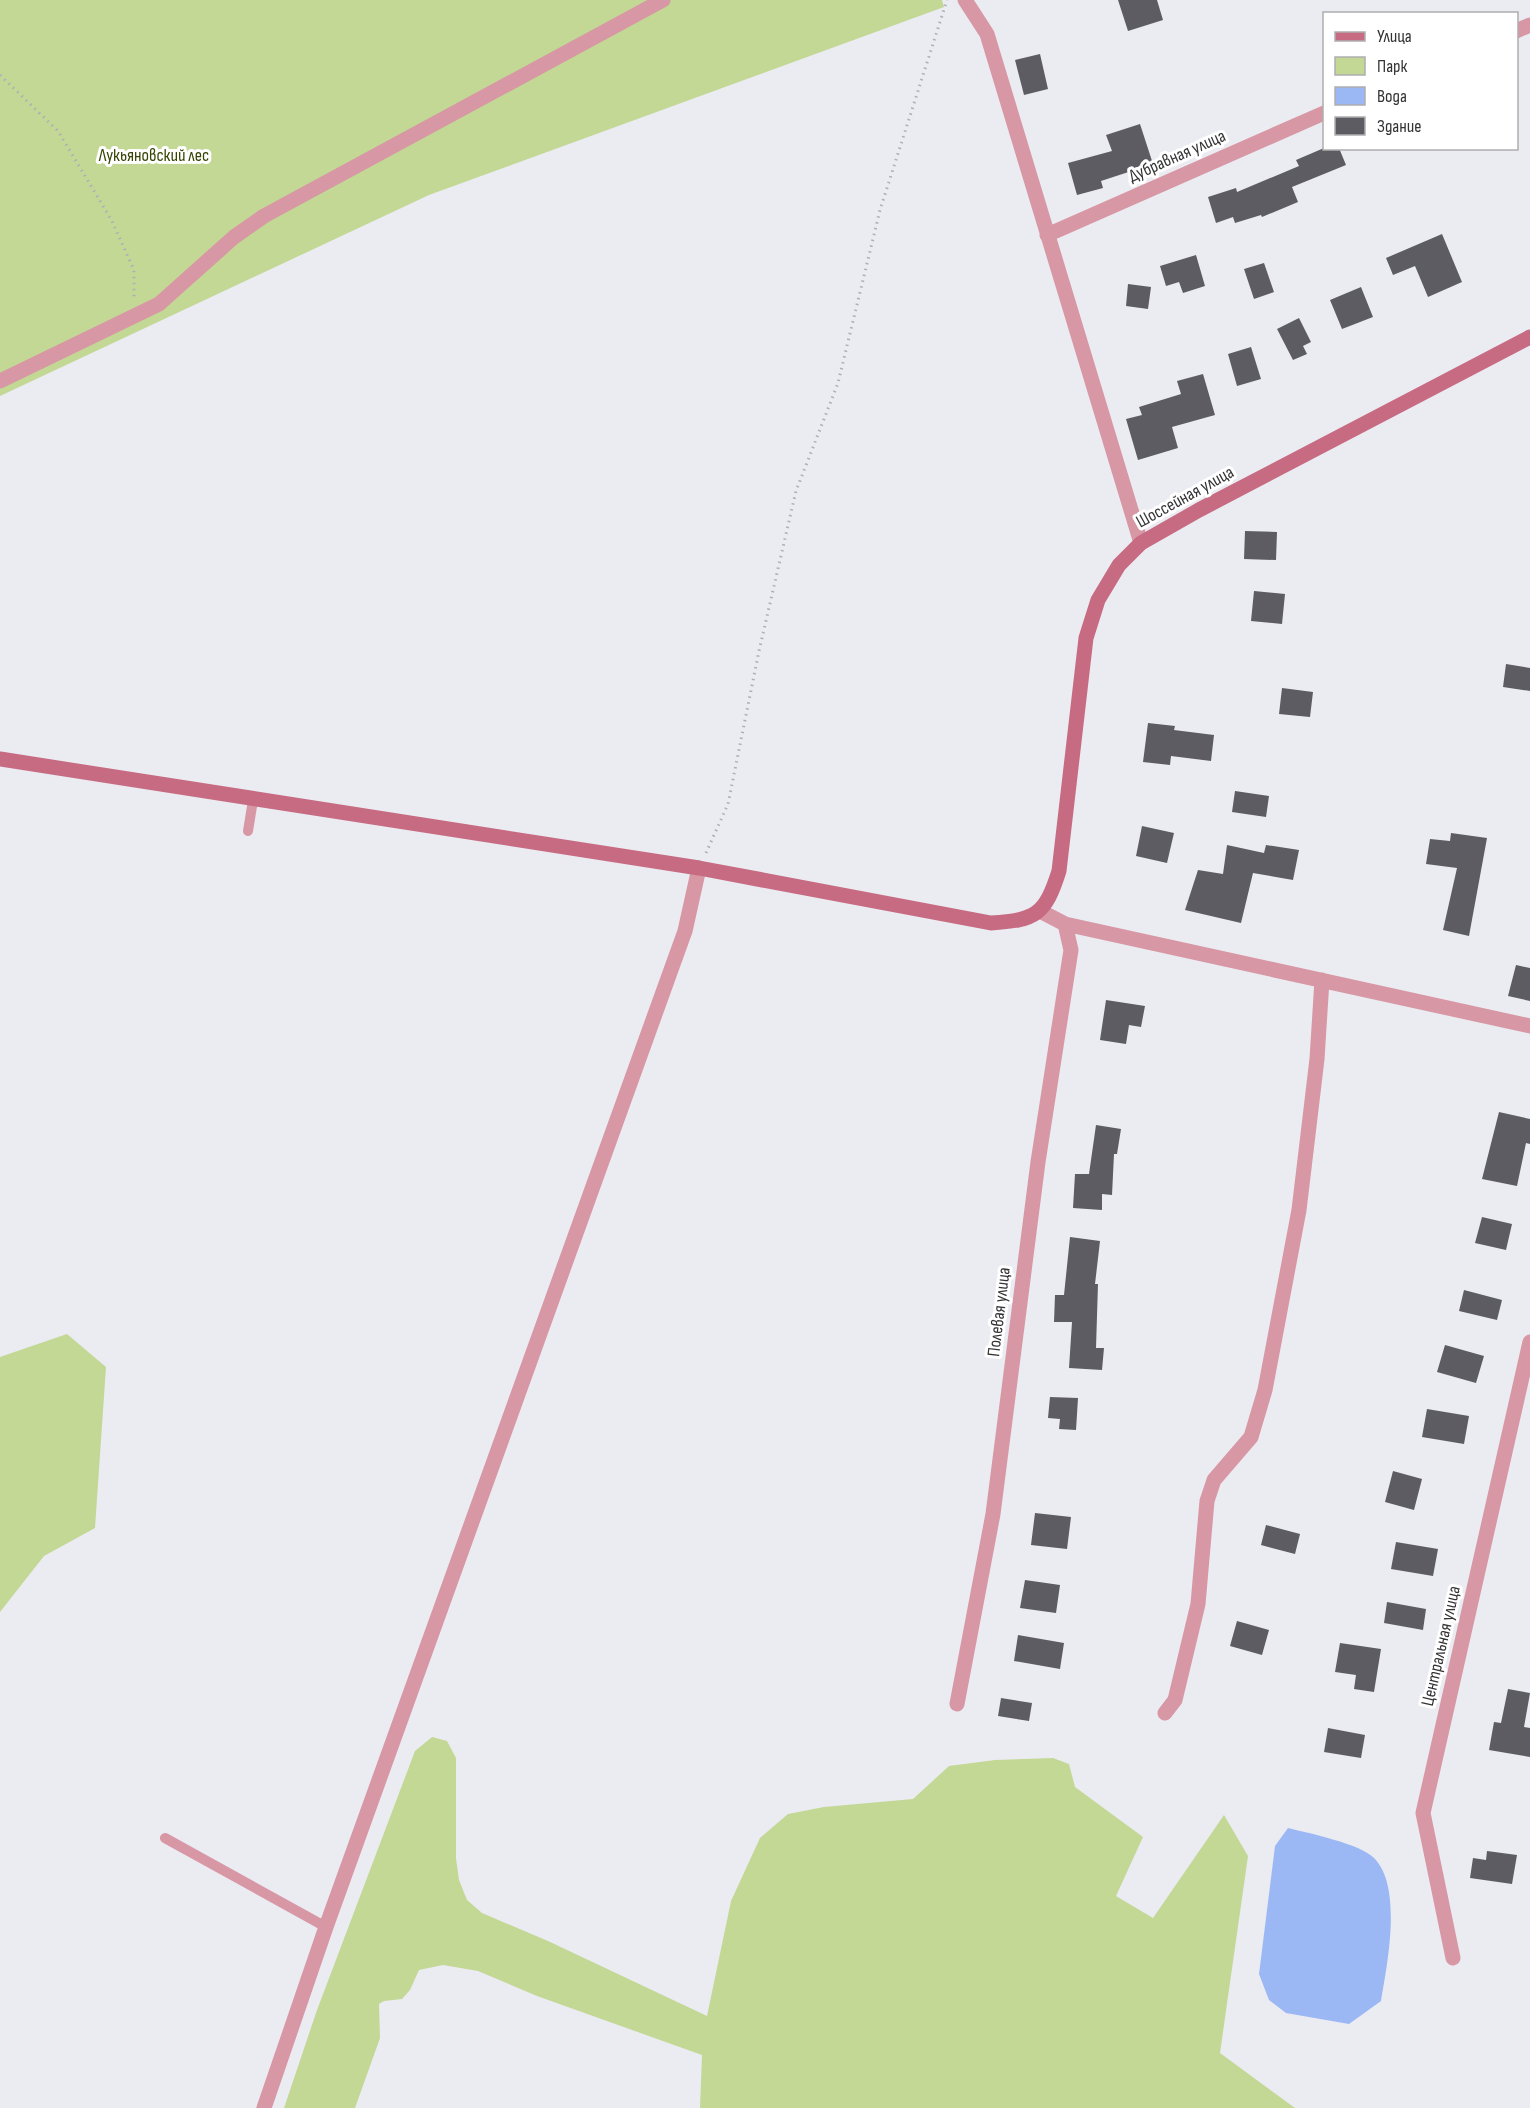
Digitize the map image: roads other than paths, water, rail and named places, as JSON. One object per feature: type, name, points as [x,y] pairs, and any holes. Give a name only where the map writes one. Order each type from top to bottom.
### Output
[{"type":"main road","name":"Шоссейная улица","points":[[1040,911],[1051,895],[1059,871],[1086,638],[1098,600],[1119,565],[1141,543],[1199,510],[1530,337]]},
{"type":"main road","points":[[0,759],[699,868],[991,923],[1020,921],[1040,911]]},
{"type":"street","points":[[0,381],[159,304],[234,237],[264,216],[663,0]]},
{"type":"street","points":[[965,0],[987,34],[1141,543]]},
{"type":"street","name":"Дубравная улица","points":[[1047,235],[1323,113]]},
{"type":"street","points":[[264,2108],[326,1927],[685,932],[699,868]]},
{"type":"street","points":[[1040,911],[1065,924],[1530,1026]]},
{"type":"street","name":"Полевая улица","points":[[957,1704],[993,1514],[1038,1162],[1071,950],[1065,924]]},
{"type":"street","points":[[1165,1713],[1175,1700],[1198,1604],[1207,1501],[1214,1480],[1251,1437],[1265,1390],[1299,1210],[1317,1059],[1322,980]]},
{"type":"street","name":"Центральная улица","points":[[1453,1958],[1423,1813],[1530,1342]]},
{"type":"lane","points":[[248,831],[253,800]]},
{"type":"lane","points":[[165,1838],[326,1927]]},
{"type":"water","points":[[1288,1828],[1358,1848],[1374,1858],[1383,1871],[1391,1906],[1391,1927],[1381,2001],[1349,2024],[1286,2013],[1269,2000],[1259,1974],[1275,1846]]},
{"type":"park label","name":"Лукьяновский лес","points":[[154,155]]}]
